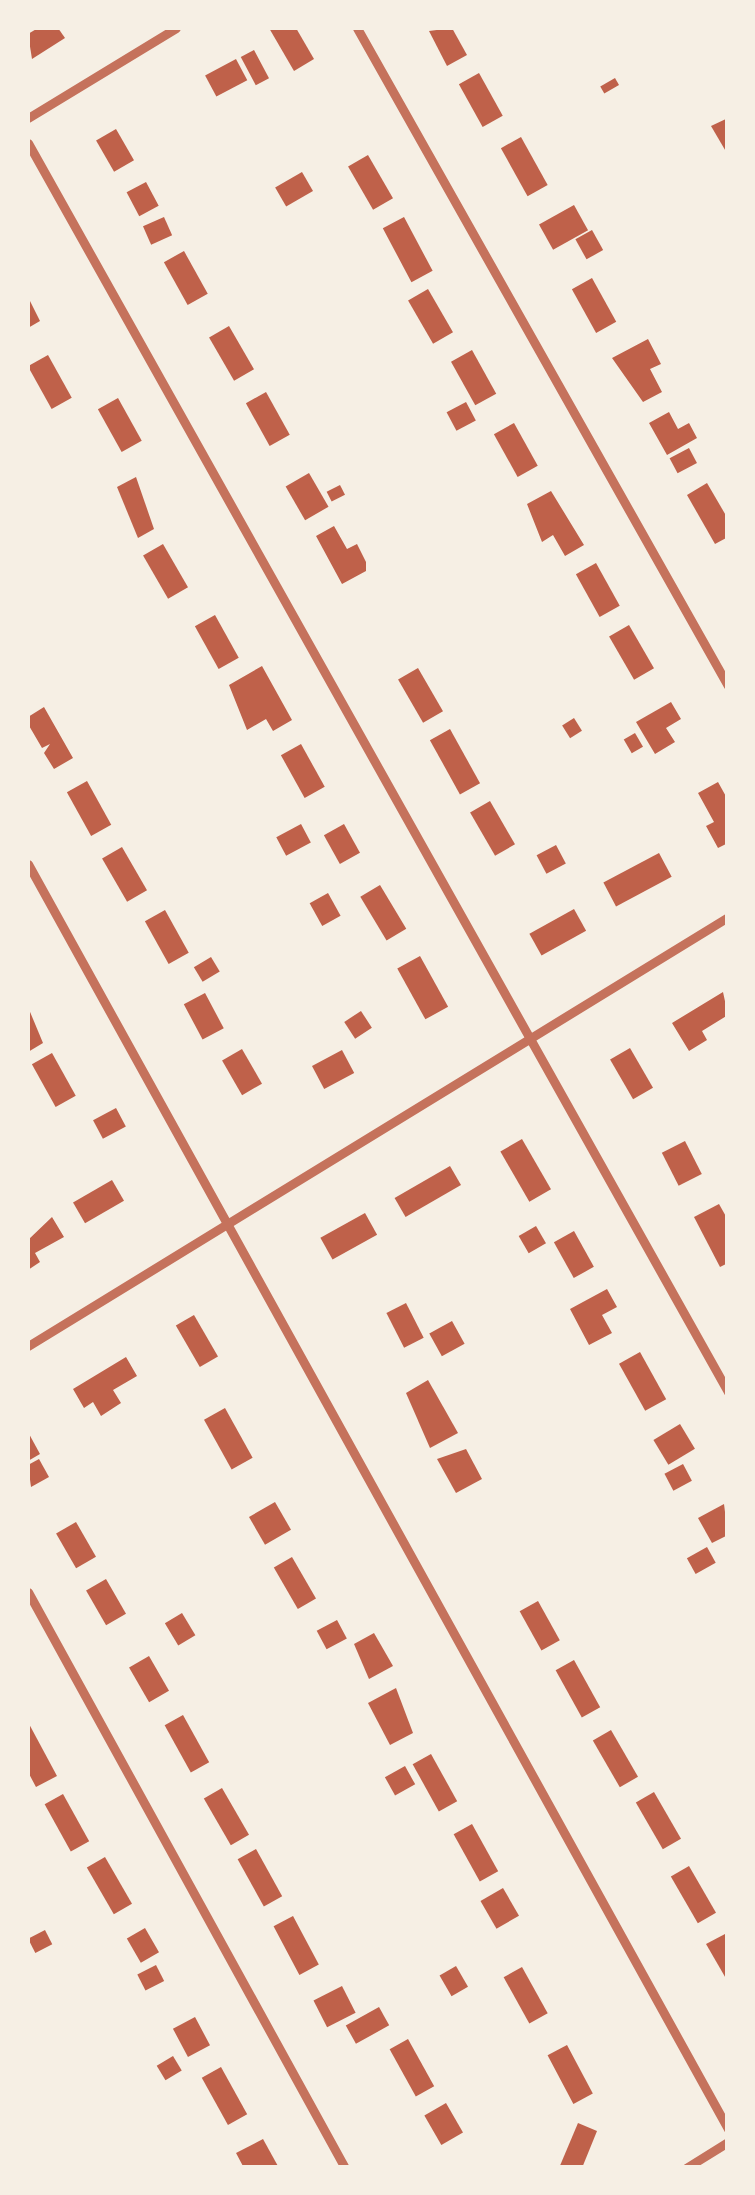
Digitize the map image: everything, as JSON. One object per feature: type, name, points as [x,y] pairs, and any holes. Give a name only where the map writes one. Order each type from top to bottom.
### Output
[{"type":"street","points":[[28,118],[176,28]]},
{"type":"street","points":[[357,28],[728,686]]},
{"type":"street","points":[[28,143],[534,1038],[728,1392]]},
{"type":"street","points":[[28,864],[728,2129]]},
{"type":"street","points":[[28,1346],[728,916]]},
{"type":"street","points":[[28,1592],[345,2168]]},
{"type":"street","points":[[686,2168],[728,2142]]},
{"type":"building","points":[[38,28],[58,28],[65,38],[32,59],[28,34]]},
{"type":"building","points":[[269,28],[296,28],[314,59],[294,71]]},
{"type":"building","points":[[452,28],[467,55],[447,66],[429,31]]},
{"type":"building","points":[[254,50],[269,78],[256,85],[241,57]]},
{"type":"building","points":[[236,59],[247,80],[216,97],[205,75]]},
{"type":"building","points":[[479,73],[503,116],[483,127],[459,84]]},
{"type":"building","points":[[615,78],[619,85],[604,93],[600,86]]},
{"type":"building","points":[[728,118],[728,155],[711,126]]},
{"type":"building","points":[[116,129],[134,160],[114,172],[96,140]]},
{"type":"building","points":[[521,137],[548,185],[528,196],[501,148]]},
{"type":"building","points":[[368,155],[393,198],[373,210],[348,166]]},
{"type":"building","points":[[302,172],[313,191],[286,207],[275,188]]},
{"type":"building","points":[[146,182],[159,206],[139,216],[127,192]]},
{"type":"building","points":[[574,205],[588,230],[553,250],[539,224]]},
{"type":"building","points":[[164,217],[172,235],[151,245],[143,226]]},
{"type":"building","points":[[404,217],[433,271],[411,282],[383,228]]},
{"type":"building","points":[[592,230],[603,250],[587,259],[575,239]]},
{"type":"building","points":[[184,251],[208,294],[188,305],[164,262]]},
{"type":"building","points":[[592,278],[616,322],[596,333],[572,289]]},
{"type":"building","points":[[428,289],[453,332],[433,344],[408,300]]},
{"type":"building","points":[[28,297],[40,321],[28,328]]},
{"type":"building","points":[[229,326],[254,369],[234,381],[209,338]]},
{"type":"building","points":[[648,339],[661,364],[650,369],[662,392],[643,402],[612,358]]},
{"type":"building","points":[[472,350],[496,394],[475,405],[451,362]]},
{"type":"building","points":[[48,355],[72,398],[52,409],[28,366]]},
{"type":"building","points":[[266,392],[290,435],[270,446],[246,403]]},
{"type":"building","points":[[118,398],[142,441],[122,452],[98,409]]},
{"type":"building","points":[[466,402],[476,421],[456,431],[447,412]]},
{"type":"building","points":[[669,412],[678,429],[689,423],[697,438],[667,455],[649,423]]},
{"type":"building","points":[[514,423],[538,466],[518,477],[494,434]]},
{"type":"building","points":[[689,448],[697,463],[678,473],[670,458]]},
{"type":"building","points":[[309,473],[328,507],[305,520],[286,486]]},
{"type":"building","points":[[136,477],[154,529],[138,538],[117,487]]},
{"type":"building","points":[[707,483],[728,519],[728,537],[715,544],[687,495]]},
{"type":"building","points":[[340,485],[345,495],[332,502],[327,492]]},
{"type":"building","points":[[551,491],[584,545],[565,556],[553,535],[542,542],[527,504]]},
{"type":"building","points":[[334,526],[347,549],[357,544],[366,562],[366,571],[342,584],[316,536]]},
{"type":"building","points":[[163,544],[188,587],[168,599],[143,556]]},
{"type":"building","points":[[596,563],[620,606],[600,617],[576,574]]},
{"type":"building","points":[[215,615],[239,658],[219,669],[195,626]]},
{"type":"building","points":[[629,625],[654,668],[634,680],[609,636]]},
{"type":"building","points":[[262,666],[292,720],[273,731],[266,719],[247,730],[229,685]]},
{"type":"building","points":[[418,668],[443,711],[423,723],[398,680]]},
{"type":"building","points":[[671,702],[681,719],[666,728],[675,742],[655,754],[636,722]]},
{"type":"building","points":[[44,707],[73,758],[54,769],[44,753],[50,744],[42,748],[28,724],[28,717]]},
{"type":"building","points":[[574,718],[582,731],[570,738],[562,725]]},
{"type":"building","points":[[450,729],[480,783],[460,794],[430,740]]},
{"type":"building","points":[[635,733],[643,747],[632,753],[624,740]]},
{"type":"building","points":[[301,744],[325,787],[305,798],[281,755]]},
{"type":"building","points":[[87,781],[111,825],[91,836],[67,792]]},
{"type":"building","points":[[718,782],[728,800],[728,843],[718,848],[706,826],[714,822],[698,793]]},
{"type":"building","points":[[490,801],[515,844],[495,856],[470,812]]},
{"type":"building","points":[[301,824],[311,843],[286,856],[276,837]]},
{"type":"building","points":[[344,824],[360,853],[340,864],[324,835]]},
{"type":"building","points":[[556,845],[566,864],[546,874],[537,855]]},
{"type":"building","points":[[122,847],[147,890],[127,902],[102,858]]},
{"type":"building","points":[[659,853],[672,877],[616,906],[603,883]]},
{"type":"building","points":[[380,885],[406,929],[387,941],[360,897]]},
{"type":"building","points":[[328,893],[341,916],[322,926],[310,903]]},
{"type":"building","points":[[574,909],[586,931],[542,956],[529,934]]},
{"type":"building","points":[[165,910],[189,953],[169,964],[145,921]]},
{"type":"building","points":[[420,956],[448,1007],[425,1019],[397,969]]},
{"type":"building","points":[[211,957],[220,972],[203,982],[194,967]]},
{"type":"building","points":[[723,992],[728,1015],[702,1031],[707,1040],[689,1051],[672,1023]]},
{"type":"building","points":[[205,993],[224,1028],[203,1040],[184,1004]]},
{"type":"building","points":[[28,1007],[43,1043],[28,1052]]},
{"type":"building","points":[[361,1011],[372,1028],[355,1039],[344,1022]]},
{"type":"building","points":[[630,1048],[653,1088],[633,1099],[610,1060]]},
{"type":"building","points":[[242,1049],[262,1084],[242,1095],[222,1060]]},
{"type":"building","points":[[342,1050],[354,1073],[324,1089],[312,1066]]},
{"type":"building","points":[[52,1053],[76,1096],[56,1107],[32,1064]]},
{"type":"building","points":[[116,1108],[126,1127],[103,1139],[93,1120]]},
{"type":"building","points":[[522,1139],[551,1189],[529,1202],[500,1152]]},
{"type":"building","points":[[685,1141],[702,1174],[679,1186],[662,1153]]},
{"type":"building","points":[[450,1166],[461,1185],[406,1217],[395,1198]]},
{"type":"building","points":[[112,1180],[124,1201],[85,1223],[73,1202]]},
{"type":"building","points":[[719,1204],[728,1220],[728,1263],[720,1267],[694,1217]]},
{"type":"building","points":[[365,1213],[377,1235],[333,1260],[320,1238]]},
{"type":"building","points":[[52,1217],[64,1237],[35,1253],[40,1262],[28,1270],[28,1240]]},
{"type":"building","points":[[536,1226],[546,1243],[529,1253],[519,1236]]},
{"type":"building","points":[[574,1231],[594,1267],[574,1278],[554,1242]]},
{"type":"building","points":[[607,1289],[617,1307],[602,1315],[612,1333],[589,1345],[570,1309]]},
{"type":"building","points":[[406,1303],[424,1338],[404,1348],[386,1313]]},
{"type":"building","points":[[194,1315],[218,1357],[200,1367],[176,1326]]},
{"type":"building","points":[[452,1321],[465,1344],[442,1356],[429,1334]]},
{"type":"building","points":[[640,1352],[666,1399],[645,1411],[619,1364]]},
{"type":"building","points":[[126,1357],[137,1376],[113,1390],[121,1403],[101,1416],[93,1402],[84,1408],[73,1389]]},
{"type":"building","points":[[428,1380],[458,1433],[430,1448],[406,1393]]},
{"type":"building","points":[[225,1408],[253,1458],[232,1469],[204,1420]]},
{"type":"building","points":[[680,1424],[695,1449],[668,1465],[653,1440]]},
{"type":"building","points":[[28,1432],[40,1454],[28,1461]]},
{"type":"building","points":[[466,1449],[482,1479],[456,1493],[437,1459]]},
{"type":"building","points":[[39,1459],[49,1477],[31,1487],[28,1465]]},
{"type":"building","points":[[683,1464],[692,1481],[673,1491],[664,1474]]},
{"type":"building","points":[[275,1502],[291,1530],[265,1545],[249,1517]]},
{"type":"building","points":[[724,1504],[728,1535],[712,1543],[698,1518]]},
{"type":"building","points":[[76,1522],[96,1557],[76,1568],[56,1534]]},
{"type":"building","points":[[707,1547],[716,1563],[696,1574],[687,1558]]},
{"type":"building","points":[[292,1557],[316,1599],[298,1609],[274,1568]]},
{"type":"building","points":[[106,1579],[126,1614],[106,1625],[86,1590]]},
{"type":"building","points":[[538,1601],[560,1640],[541,1651],[520,1611]]},
{"type":"building","points":[[182,1613],[195,1635],[178,1646],[165,1623]]},
{"type":"building","points":[[337,1620],[347,1639],[327,1649],[317,1631]]},
{"type":"building","points":[[374,1633],[393,1666],[369,1679],[354,1644]]},
{"type":"building","points":[[149,1656],[169,1691],[149,1702],[129,1668]]},
{"type":"building","points":[[574,1660],[600,1707],[582,1717],[556,1670]]},
{"type":"building","points":[[396,1688],[413,1733],[390,1745],[368,1703]]},
{"type":"building","points":[[183,1715],[209,1762],[191,1772],[165,1725]]},
{"type":"building","points":[[28,1722],[57,1776],[36,1787],[28,1772]]},
{"type":"building","points":[[611,1730],[638,1777],[620,1787],[593,1740]]},
{"type":"building","points":[[431,1754],[457,1801],[439,1811],[413,1764]]},
{"type":"building","points":[[405,1766],[415,1784],[395,1796],[385,1777]]},
{"type":"building","points":[[222,1788],[249,1835],[231,1845],[204,1798]]},
{"type":"building","points":[[654,1792],[681,1839],[663,1849],[636,1802]]},
{"type":"building","points":[[63,1794],[89,1841],[71,1851],[45,1804]]},
{"type":"building","points":[[472,1824],[498,1871],[480,1881],[454,1834]]},
{"type":"building","points":[[256,1849],[282,1896],[264,1906],[238,1859]]},
{"type":"building","points":[[105,1857],[132,1904],[114,1914],[87,1868]]},
{"type":"building","points":[[689,1866],[716,1913],[698,1923],[671,1877]]},
{"type":"building","points":[[503,1888],[519,1916],[496,1929],[480,1901]]},
{"type":"building","points":[[293,1916],[319,1965],[299,1975],[274,1926]]},
{"type":"building","points":[[145,1928],[159,1952],[141,1963],[127,1938]]},
{"type":"building","points":[[45,1930],[52,1944],[35,1953],[28,1939]]},
{"type":"building","points":[[725,1934],[728,1938],[728,1982],[706,1944]]},
{"type":"building","points":[[156,1965],[164,1981],[145,1991],[137,1975]]},
{"type":"building","points":[[456,1966],[468,1987],[452,1996],[440,1976]]},
{"type":"building","points":[[522,1967],[548,2013],[529,2024],[504,1977]]},
{"type":"building","points":[[342,1986],[356,2013],[327,2027],[313,2001]]},
{"type":"building","points":[[379,2007],[389,2025],[356,2044],[346,2025]]},
{"type":"building","points":[[195,2017],[210,2045],[188,2057],[173,2029]]},
{"type":"building","points":[[408,2039],[434,2086],[416,2096],[390,2049]]},
{"type":"building","points":[[567,2045],[593,2094],[573,2104],[548,2055]]},
{"type":"building","points":[[173,2056],[182,2071],[165,2080],[157,2066]]},
{"type":"building","points":[[221,2067],[247,2114],[228,2125],[202,2078]]},
{"type":"building","points":[[446,2103],[463,2132],[441,2145],[424,2116]]},
{"type":"building","points":[[578,2123],[597,2131],[582,2168],[559,2168]]},
{"type":"building","points":[[263,2139],[279,2168],[244,2168],[236,2153]]}]
